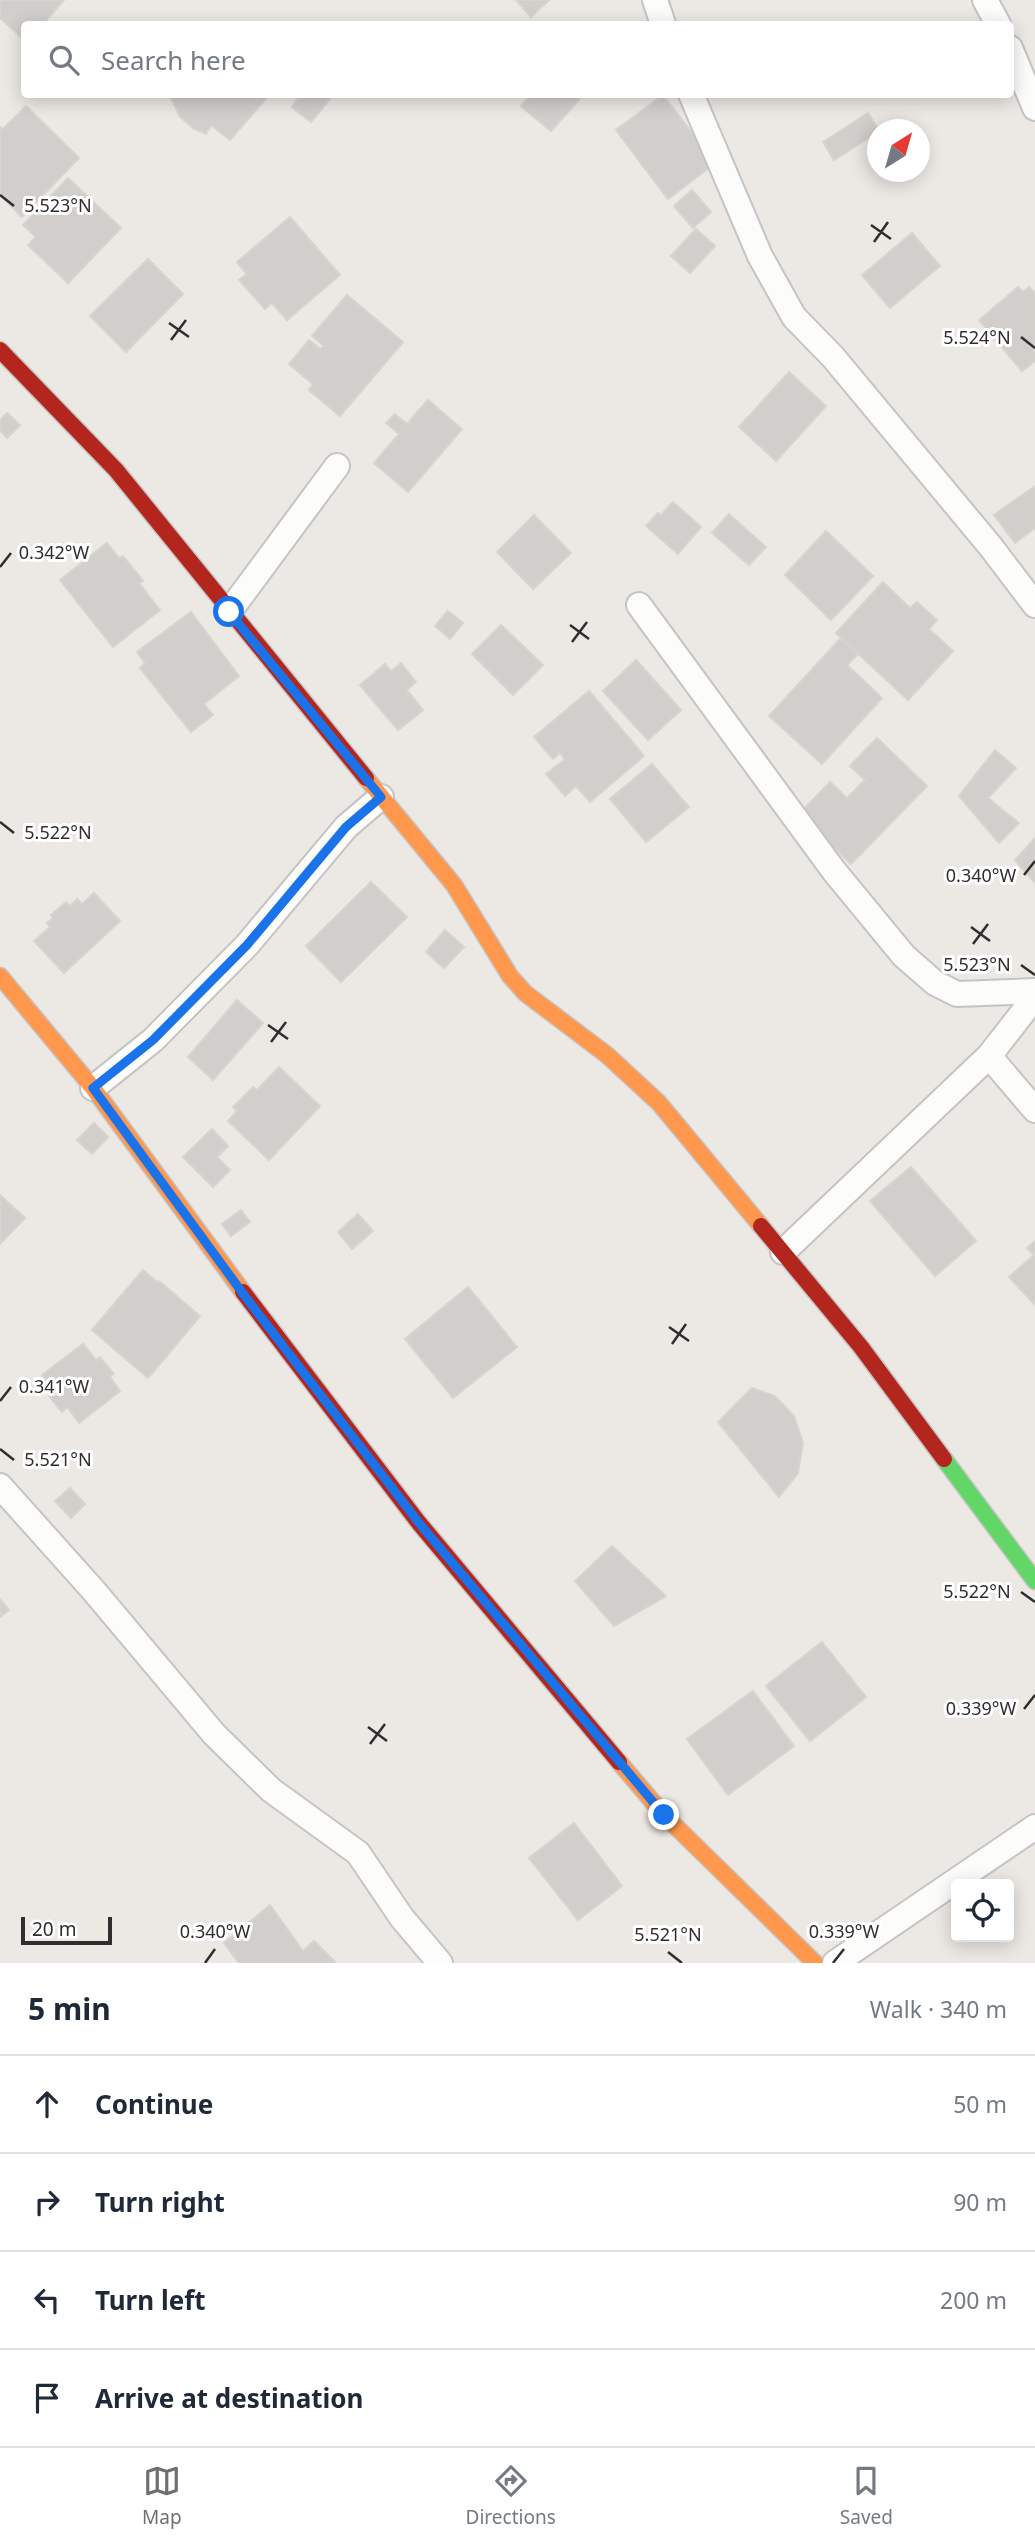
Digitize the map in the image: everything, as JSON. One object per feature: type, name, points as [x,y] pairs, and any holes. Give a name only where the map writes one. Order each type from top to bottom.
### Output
[{"type":"street","points":[[655,0],[662,21]]},
{"type":"street","points":[[985,0],[996,21]]},
{"type":"street","points":[[1014,58],[1035,108]]},
{"type":"street","points":[[693,98],[760,256],[794,317],[833,357],[991,547],[1035,606]]},
{"type":"street","points":[[0,350],[116,470],[454,885],[510,976],[526,993],[607,1055],[660,1103],[861,1347],[1035,1581]]},
{"type":"street","points":[[229,612],[337,466]]},
{"type":"street","points":[[639,605],[834,871],[904,956],[935,983],[957,994],[1035,991]]},
{"type":"street","points":[[93,1088],[153,1040],[255,936],[346,827],[381,797]]},
{"type":"street","points":[[0,976],[93,1088],[244,1295],[419,1523],[664,1815],[816,1963]]},
{"type":"street","points":[[783,1252],[989,1056],[1035,997]]},
{"type":"street","points":[[989,1056],[1035,1110]]},
{"type":"street","points":[[0,1486],[94,1591],[214,1734],[271,1790],[358,1853],[402,1918],[440,1963]]},
{"type":"street","points":[[835,1963],[1035,1827]]},
{"type":"building","points":[[0,0],[64,0],[46,21],[21,21],[21,37],[0,18]]},
{"type":"building","points":[[516,0],[549,0],[531,17]]},
{"type":"building","points":[[171,98],[267,98],[230,140],[211,125],[206,134],[180,117]]},
{"type":"building","points":[[298,98],[331,98],[311,122],[292,107]]},
{"type":"building","points":[[528,98],[580,98],[551,131],[521,106]]},
{"type":"building","points":[[659,98],[665,98],[715,163],[668,199],[616,130]]},
{"type":"building","points":[[26,106],[79,158],[22,217],[0,195],[0,127],[3,129]]},
{"type":"building","points":[[868,113],[872,119],[867,119],[867,139],[834,160],[823,142]]},
{"type":"building","points":[[68,178],[121,228],[68,283],[28,245],[36,237],[23,225]]},
{"type":"building","points":[[692,190],[711,212],[693,228],[674,206]]},
{"type":"building","points":[[290,217],[340,275],[287,320],[272,303],[265,309],[239,280],[247,274],[237,262]]},
{"type":"building","points":[[696,229],[715,246],[690,273],[671,256]]},
{"type":"building","points":[[912,233],[940,266],[890,308],[862,275]]},
{"type":"building","points":[[148,259],[183,294],[126,352],[90,316]]},
{"type":"building","points":[[1018,287],[1023,292],[1029,287],[1035,293],[1035,361],[1022,371],[979,320]]},
{"type":"building","points":[[347,295],[403,342],[340,416],[309,390],[313,384],[289,364],[309,340],[320,349],[324,346],[312,336]]},
{"type":"building","points":[[789,372],[826,406],[776,461],[739,427]]},
{"type":"building","points":[[428,400],[462,429],[408,492],[374,463],[399,434],[386,423],[395,414],[407,424]]},
{"type":"building","points":[[7,413],[20,425],[7,438],[0,430],[0,420]]},
{"type":"building","points":[[1035,486],[1035,528],[1015,543],[994,515]]},
{"type":"building","points":[[673,502],[701,527],[678,554],[646,526]]},
{"type":"building","points":[[729,514],[766,547],[749,565],[712,533]]},
{"type":"building","points":[[534,515],[571,553],[533,589],[497,552]]},
{"type":"building","points":[[826,531],[873,576],[831,620],[785,575]]},
{"type":"building","points":[[107,543],[119,558],[123,556],[143,581],[139,583],[160,610],[113,647],[60,580]]},
{"type":"building","points":[[883,582],[910,608],[917,602],[937,620],[929,629],[953,651],[908,700],[836,633]]},
{"type":"building","points":[[448,611],[463,623],[450,639],[435,626]]},
{"type":"building","points":[[191,612],[239,676],[204,704],[213,715],[191,732],[140,668],[145,663],[137,652]]},
{"type":"building","points":[[501,625],[543,665],[513,695],[472,654]]},
{"type":"building","points":[[841,638],[858,654],[847,665],[882,698],[822,764],[769,716]]},
{"type":"building","points":[[636,660],[681,710],[648,740],[603,691]]},
{"type":"building","points":[[401,663],[416,682],[407,690],[423,710],[398,730],[360,685],[385,664],[391,671]]},
{"type":"building","points":[[589,691],[644,756],[590,802],[576,786],[565,796],[546,774],[565,759],[560,753],[553,759],[534,737]]},
{"type":"building","points":[[877,738],[927,786],[851,864],[799,814],[830,782],[847,798],[865,780],[850,766]]},
{"type":"building","points":[[995,750],[1016,768],[988,798],[1019,823],[999,843],[959,796]]},
{"type":"building","points":[[652,764],[689,807],[646,842],[610,799]]},
{"type":"building","points":[[1035,838],[1035,883],[1015,860]]},
{"type":"building","points":[[371,882],[407,917],[341,982],[306,946]]},
{"type":"building","points":[[94,893],[120,921],[64,973],[34,941],[50,927],[47,923],[53,918],[51,915],[66,902],[70,906],[77,899],[82,904]]},
{"type":"building","points":[[445,930],[464,947],[444,968],[426,952]]},
{"type":"building","points":[[237,1000],[263,1023],[213,1080],[188,1057]]},
{"type":"building","points":[[279,1067],[320,1106],[269,1160],[228,1121],[237,1111],[233,1107],[253,1087],[257,1090]]},
{"type":"building","points":[[94,1123],[108,1137],[92,1154],[77,1140]]},
{"type":"building","points":[[212,1129],[228,1146],[217,1157],[230,1170],[213,1187],[183,1157]]},
{"type":"building","points":[[911,1167],[976,1241],[935,1276],[870,1201]]},
{"type":"building","points":[[0,1195],[25,1218],[0,1244]]},
{"type":"building","points":[[241,1210],[250,1222],[231,1236],[222,1224]]},
{"type":"building","points":[[358,1214],[373,1231],[352,1249],[338,1232]]},
{"type":"building","points":[[1035,1241],[1035,1305],[1009,1277],[1034,1255],[1027,1248]]},
{"type":"building","points":[[143,1270],[200,1316],[148,1378],[92,1330]]},
{"type":"building","points":[[468,1287],[517,1347],[453,1398],[405,1339]]},
{"type":"building","points":[[83,1344],[96,1360],[100,1357],[114,1374],[110,1377],[120,1391],[79,1423],[67,1407],[62,1412],[49,1396],[55,1391],[42,1375]]},
{"type":"building","points":[[752,1388],[775,1396],[794,1416],[803,1443],[798,1473],[779,1497],[718,1422]]},
{"type":"building","points":[[70,1488],[85,1504],[71,1518],[55,1501]]},
{"type":"building","points":[[612,1546],[666,1596],[614,1626],[575,1581]]},
{"type":"building","points":[[0,1599],[9,1610],[0,1617]]},
{"type":"building","points":[[822,1642],[866,1697],[810,1741],[766,1686]]},
{"type":"building","points":[[753,1691],[794,1746],[728,1795],[687,1739]]},
{"type":"building","points":[[574,1823],[622,1886],[578,1920],[529,1858]]},
{"type":"building","points":[[270,1905],[303,1951],[314,1941],[336,1963],[239,1963],[224,1943]]},
{"type":"traffic: fast","points":[[944,1459],[1035,1581]]},
{"type":"traffic: slow","points":[[366,778],[454,885],[510,976],[525,993],[607,1055],[659,1103],[761,1226]]},
{"type":"traffic: slow","points":[[0,976],[93,1088],[243,1292]]},
{"type":"traffic: slow","points":[[619,1762],[664,1815],[815,1963]]},
{"type":"traffic: jam","points":[[0,350],[116,470],[366,778]]},
{"type":"traffic: jam","points":[[761,1226],[861,1347],[944,1459]]},
{"type":"traffic: jam","points":[[243,1292],[419,1523],[619,1762]]},
{"type":"route","points":[[229,612],[381,797],[346,827],[247,945],[153,1040],[93,1088],[244,1295],[419,1523],[664,1815]]}]
